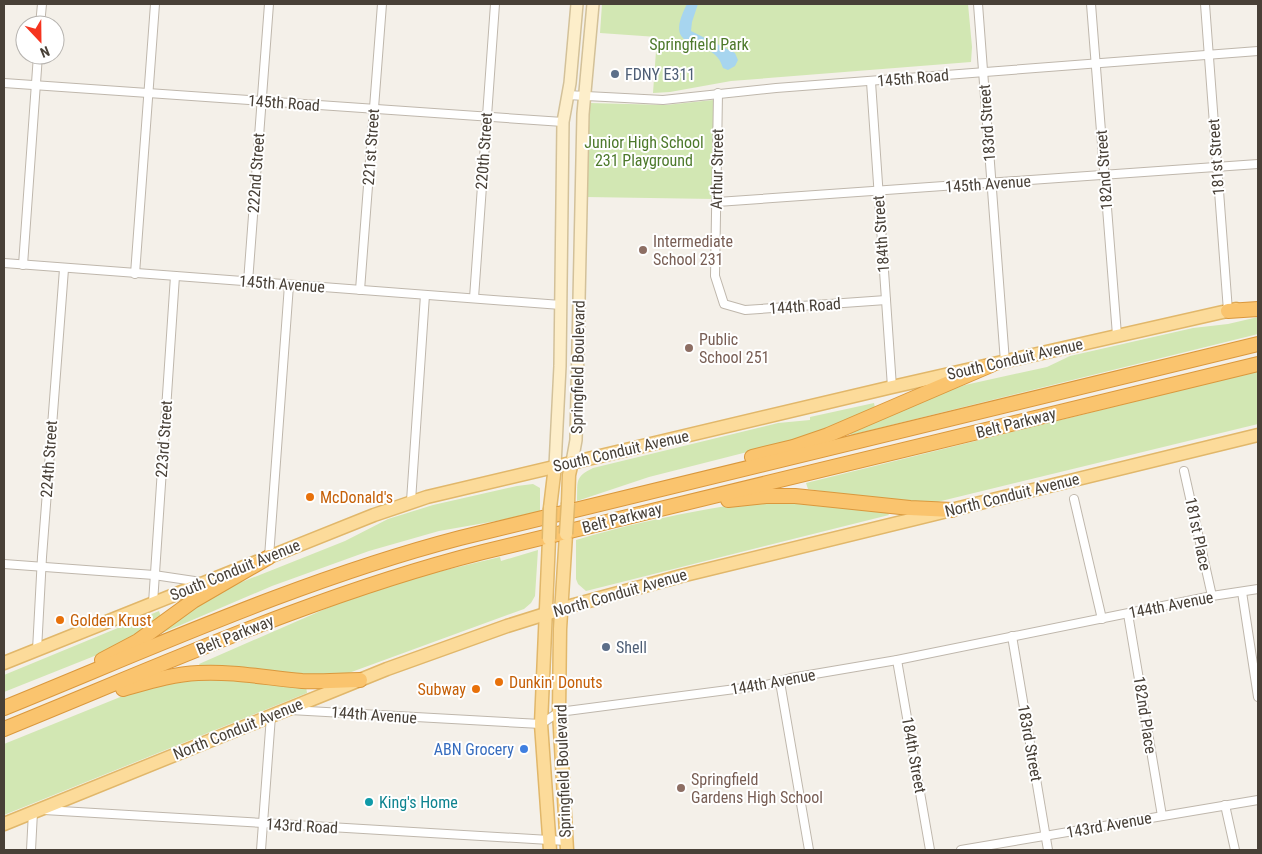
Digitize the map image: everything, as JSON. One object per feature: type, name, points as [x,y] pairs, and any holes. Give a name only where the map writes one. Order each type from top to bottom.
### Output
[{"type":"highway","points":[[1228,311],[1258,309]]},
{"type":"highway","name":"Belt Parkway","points":[[4,708],[282,596],[378,561],[460,538],[1258,344]]},
{"type":"highway","points":[[675,486],[746,459],[812,441],[998,363]]},
{"type":"highway","name":"Belt Parkway","points":[[4,729],[277,618],[379,581],[474,554],[1258,364]]},
{"type":"highway","points":[[676,505],[780,496],[952,510]]},
{"type":"highway","points":[[38,695],[138,642],[189,604],[269,557]]},
{"type":"highway","points":[[62,705],[160,678],[187,674],[238,673],[304,681],[360,680]]},
{"type":"main road","name":"South Conduit Avenue","points":[[4,663],[204,582],[411,502],[892,386],[1258,303]]},
{"type":"main road","name":"North Conduit Avenue","points":[[4,824],[360,680],[434,652],[562,609],[681,576],[1258,435]]},
{"type":"main road","name":"Springfield Boulevard","points":[[566,846],[559,712],[560,629],[569,475],[572,462]]},
{"type":"main road","name":"Springfield Boulevard","points":[[550,845],[540,724],[550,508],[555,466]]},
{"type":"street","points":[[135,274],[155,4]]},
{"type":"street","name":"222nd Street","points":[[248,282],[269,4]]},
{"type":"street","name":"221st Street","points":[[360,290],[382,4]]},
{"type":"street","name":"220th Street","points":[[474,298],[495,4]]},
{"type":"street","name":"Springfield Boulevard","points":[[555,466],[558,426],[561,305],[563,122],[578,4]]},
{"type":"street","name":"Springfield Boulevard","points":[[572,462],[576,440],[583,114],[593,4]]},
{"type":"street","name":"183rd Street","points":[[978,4],[991,184],[998,363]]},
{"type":"street","name":"182nd Street","points":[[1091,4],[1116,336]]},
{"type":"street","name":"181st Street","points":[[1205,4],[1228,311]]},
{"type":"street","name":"145th Road","points":[[567,95],[663,100],[718,93],[1258,51]]},
{"type":"street","points":[[23,265],[37,65]]},
{"type":"street","name":"184th Street","points":[[870,82],[892,386]]},
{"type":"street","name":"145th Road","points":[[4,83],[563,122]]},
{"type":"street","name":"Arthur Street","points":[[718,93],[715,276],[724,304]]},
{"type":"street","name":"145th Avenue","points":[[717,202],[1258,164]]},
{"type":"street","name":"145th Avenue","points":[[4,263],[561,305]]},
{"type":"street","name":"224th Street","points":[[38,650],[41,567],[64,269]]},
{"type":"street","name":"223rd Street","points":[[153,603],[175,276]]},
{"type":"street","points":[[269,557],[289,285]]},
{"type":"street","points":[[411,502],[425,295]]},
{"type":"street","name":"144th Road","points":[[724,304],[745,310],[886,300]]},
{"type":"street","name":"181st Place","points":[[1184,471],[1212,596]]},
{"type":"street","points":[[1074,498],[1102,619]]},
{"type":"street","points":[[4,564],[154,575],[204,582]]},
{"type":"street","name":"144th Avenue","points":[[286,710],[540,724],[559,712],[766,686],[791,678],[898,660],[1212,596],[1258,589]]},
{"type":"street","points":[[1242,592],[1258,697]]},
{"type":"street","name":"182nd Place","points":[[1128,614],[1162,816]]},
{"type":"street","name":"183rd Street","points":[[1012,636],[1048,850]]},
{"type":"street","name":"184th Street","points":[[898,660],[930,850]]},
{"type":"street","points":[[780,682],[809,850]]},
{"type":"street","points":[[261,850],[270,716]]},
{"type":"street","name":"143rd Avenue","points":[[961,850],[1258,800]]},
{"type":"street","points":[[1225,805],[1235,850]]},
{"type":"street","points":[[31,850],[36,811]]},
{"type":"street","name":"143rd Road","points":[[36,811],[262,824],[566,846]]},
{"type":"green space","name":"Springfield Park","points":[[602,4],[968,4],[972,47],[971,62],[731,81],[670,92],[653,93],[657,37],[600,33]]},
{"type":"green space","name":"Junior High School 231 Playground","points":[[713,100],[714,199],[586,197],[590,103],[666,105]]},
{"type":"green space","points":[[1258,317],[1258,334],[851,435],[848,431],[900,407],[965,385],[1047,367],[1070,356],[1193,328],[1228,324]]},
{"type":"green space","points":[[1258,371],[1258,424],[933,503],[906,504],[808,489],[806,483]]},
{"type":"green space","points":[[874,403],[875,408],[795,440],[649,477],[577,501],[578,481],[583,474],[593,468],[778,423],[810,420],[810,417]]},
{"type":"green space","points":[[533,484],[540,488],[540,511],[439,531],[369,551],[272,586],[155,636],[209,595],[345,541],[388,519],[433,505]]},
{"type":"green space","points":[[772,499],[810,502],[888,513],[889,515],[586,591],[578,584],[576,579],[576,540],[673,516]]},
{"type":"green space","points":[[538,550],[535,596],[524,609],[346,674],[313,677],[249,669],[200,666],[199,664],[341,602],[408,579],[500,557],[501,561]]},
{"type":"green space","points":[[159,611],[161,617],[135,637],[107,651],[4,692],[4,675]]},
{"type":"green space","points":[[194,676],[306,686],[307,693],[4,815],[4,744],[145,687]]},
{"type":"water","points":[[687,4],[698,4],[691,31],[735,53],[738,60],[735,66],[728,70],[723,68],[718,57],[710,51],[684,39],[680,32],[680,21]]},
{"type":"place","name":"FDNY E311","points":[[615,74]]},
{"type":"place","name":"Intermediate School 231","points":[[643,250]]},
{"type":"place","name":"Public School 251","points":[[689,348]]},
{"type":"place","name":"McDonald's","points":[[310,497]]},
{"type":"place","name":"Golden Krust","points":[[60,620]]},
{"type":"place","name":"Shell","points":[[606,647]]},
{"type":"place","name":"Dunkin' Donuts","points":[[499,682]]},
{"type":"place","name":"Subway","points":[[476,689]]},
{"type":"place","name":"ABN Grocery","points":[[524,749]]},
{"type":"place","name":"Springfield Gardens High School","points":[[681,788]]},
{"type":"place","name":"King's Home","points":[[369,802]]}]
